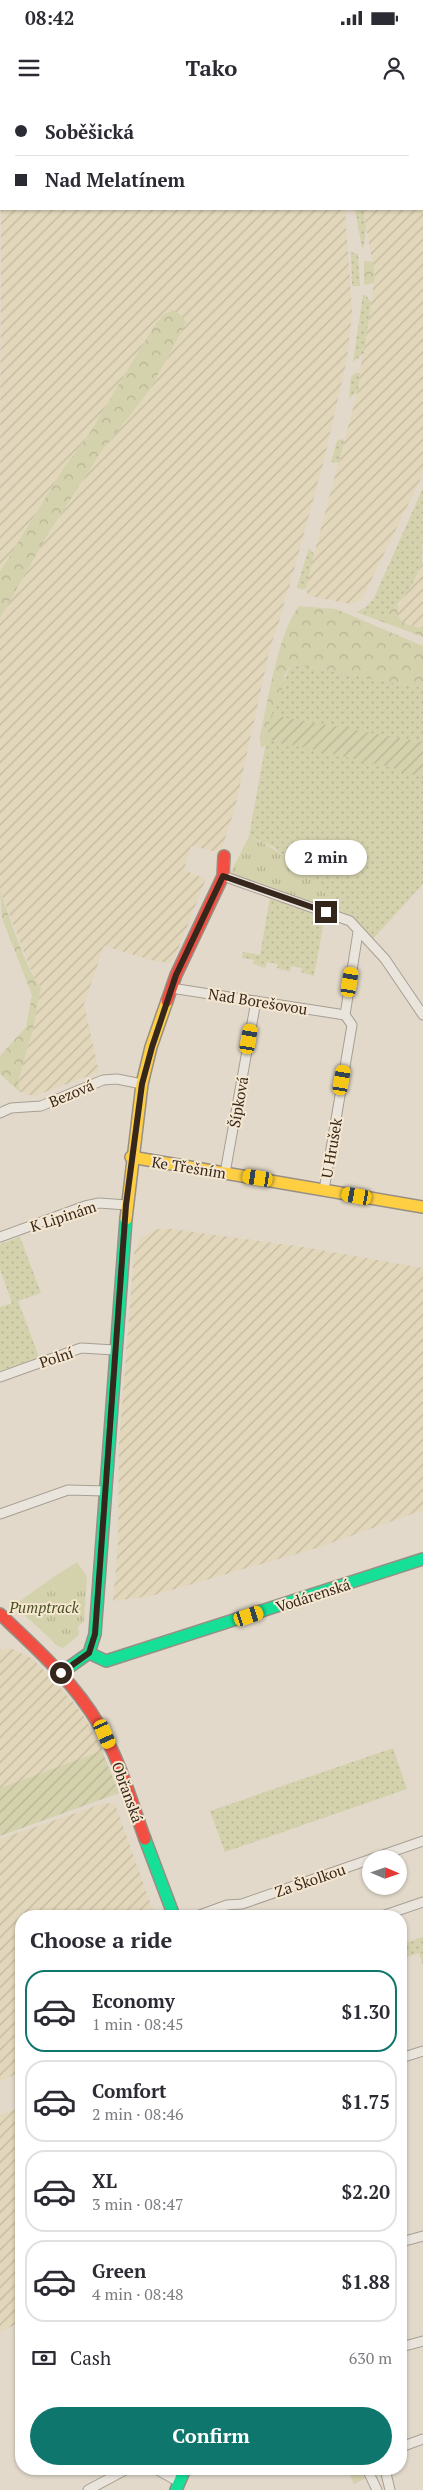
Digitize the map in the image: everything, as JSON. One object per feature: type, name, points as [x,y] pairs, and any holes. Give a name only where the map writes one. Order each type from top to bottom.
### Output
[{"type":"street","points":[[61,1673],[89,1653],[96,1626],[114,1350],[126,1205],[142,1084],[172,988],[223,876],[224,856]]},
{"type":"street","points":[[223,876],[350,921],[358,932],[385,959],[423,1015]]},
{"type":"street","name":"U Hrušek","points":[[324,1190],[352,1026],[345,1015],[358,932]]},
{"type":"street","name":"Nad Borešovou","points":[[172,988],[345,1015]]},
{"type":"street","name":"Šípková","points":[[225,1173],[256,1001]]},
{"type":"street","name":"Bezová","points":[[0,1113],[12,1108],[41,1106],[103,1080],[142,1084]]},
{"type":"street","name":"Ke Třešním","points":[[131,1157],[423,1207]]},
{"type":"street","name":"K Lipinám","points":[[0,1237],[85,1206],[100,1203],[126,1205]]},
{"type":"street","name":"Polní","points":[[0,1377],[82,1348],[114,1350]]},
{"type":"street","points":[[0,1514],[68,1490],[105,1491]]},
{"type":"street","name":"Vodárenská","points":[[89,1653],[106,1661],[423,1559]]},
{"type":"street","name":"Obřanská","points":[[0,1614],[61,1673],[85,1700],[105,1734],[172,1910]]},
{"type":"street","name":"Za Školkou","points":[[213,1910],[227,1905],[242,1904],[423,1841]]},
{"type":"street","points":[[400,1910],[423,1902]]},
{"type":"street","points":[[407,2056],[423,2051]]},
{"type":"street","points":[[407,2240],[423,2236]]},
{"type":"street","points":[[407,2345],[423,2341]]},
{"type":"street","points":[[407,2445],[423,2439]]},
{"type":"street","points":[[88,2490],[116,2475]]},
{"type":"street","points":[[164,2475],[178,2486]]},
{"type":"street","points":[[370,2475],[377,2490]]},
{"type":"street","points":[[386,2475],[390,2490]]},
{"type":"shaded area","points":[[1,210],[345,210],[352,311],[347,359],[323,464],[288,592],[285,597],[283,610],[270,648],[235,808],[221,851],[191,846],[184,870],[206,879],[176,954],[170,963],[155,961],[104,946],[84,1004],[99,1072],[34,1096],[20,1092],[18,1082],[33,1029],[41,987],[36,982],[0,890],[0,618],[48,534],[101,452],[149,391],[186,323],[163,315],[154,326],[89,434],[63,469],[0,572]]},
{"type":"shaded area","points":[[363,210],[423,210],[423,474],[362,599],[351,604],[309,596],[306,591],[310,569],[356,397],[375,277]]},
{"type":"shaded area","points":[[423,561],[423,628],[405,624],[399,619],[397,610]]},
{"type":"shaded area","points":[[158,1229],[172,1229],[303,1247],[423,1268],[423,1510],[320,1547],[151,1596],[113,1601],[118,1543],[119,1444],[134,1253],[140,1238]]},
{"type":"shaded area","points":[[10,1648],[33,1659],[74,1703],[86,1719],[103,1751],[0,1788],[0,1650]]},
{"type":"shaded area","points":[[105,1803],[113,1804],[116,1807],[153,1910],[15,1910],[15,2075],[0,2081],[0,1839]]},
{"type":"shaded area","points":[[15,2109],[15,2325],[0,2332],[0,2115]]},
{"type":"green space","points":[[355,210],[363,210],[366,229],[364,246],[362,248]]},
{"type":"green space","points":[[351,252],[358,254],[360,286],[352,286]]},
{"type":"green space","points":[[364,261],[373,262],[374,283],[364,285]]},
{"type":"green space","points":[[363,295],[366,295],[371,303],[364,353],[353,362]]},
{"type":"green space","points":[[173,310],[183,317],[186,323],[149,391],[101,452],[48,534],[0,618],[0,572],[63,469],[89,434],[154,326],[163,315]]},
{"type":"green space","points":[[355,373],[360,373],[358,390],[349,399],[351,377]]},
{"type":"green space","points":[[344,440],[339,463],[331,462],[337,441]]},
{"type":"green space","points":[[423,488],[422,562],[416,577],[401,601],[382,617],[365,611],[374,598]]},
{"type":"green space","points":[[309,548],[314,554],[306,588],[303,590],[297,587]]},
{"type":"green space","points":[[399,604],[398,615],[400,619],[412,626],[423,628],[423,637],[356,612],[366,607],[365,611],[382,617]]},
{"type":"green space","points":[[299,606],[336,609],[423,646],[423,688],[292,664],[285,674],[280,699],[271,715],[266,745],[261,748],[260,736],[270,687],[285,632]]},
{"type":"green space","points":[[292,664],[423,688],[423,884],[372,940],[274,847],[249,836],[271,715]]},
{"type":"green space","points":[[271,715],[423,742],[423,778],[390,767],[267,739]]},
{"type":"green space","points":[[249,836],[279,852],[315,882],[350,918],[230,874]]},
{"type":"green space","points":[[0,890],[24,957],[41,987],[33,1029],[18,1082],[20,1092],[0,1074],[0,1056],[26,1027],[32,995],[2,918]]},
{"type":"green space","points":[[270,898],[325,915],[314,976],[301,972],[302,968],[291,966],[290,972],[277,968],[278,964],[267,962],[265,968],[253,964],[254,960],[242,958],[243,952],[260,955]]},
{"type":"green space","points":[[20,1237],[41,1293],[18,1301],[39,1357],[0,1371],[0,1307],[12,1303],[0,1269],[0,1244]]},
{"type":"green space","points":[[77,1562],[87,1577],[59,1595],[49,1580]]},
{"type":"green space","name":"Pumptrack","points":[[87,1577],[84,1622],[78,1626],[79,1635],[63,1648],[58,1646],[17,1608],[16,1604],[49,1580],[59,1595]]},
{"type":"green space","points":[[393,1748],[407,1789],[225,1852],[210,1811]]},
{"type":"green space","points":[[102,1751],[119,1793],[0,1836],[0,1788]]},
{"type":"green space","points":[[423,1937],[423,1965],[419,1953],[407,1957],[407,1942]]},
{"type":"green space","points":[[350,2475],[367,2475],[368,2477],[354,2484]]},
{"type":"traffic: fast","points":[[61,1673],[89,1653],[95,1634],[126,1219]]},
{"type":"traffic: fast","points":[[89,1653],[106,1661],[423,1559]]},
{"type":"traffic: fast","points":[[145,1839],[172,1910]]},
{"type":"traffic: fast","points":[[176,2490],[182,2475]]},
{"type":"traffic: slow","points":[[126,1219],[142,1084],[151,1047],[167,1001]]},
{"type":"traffic: slow","points":[[131,1157],[423,1207]]},
{"type":"traffic: jam","points":[[167,1001],[176,975],[223,876],[224,856]]},
{"type":"traffic: jam","points":[[0,1614],[54,1666],[89,1709],[113,1752],[145,1839]]},
{"type":"route","points":[[61,1673],[85,1658],[91,1649],[95,1634],[114,1350],[131,1157],[142,1084],[176,975],[223,876],[326,912]]}]
